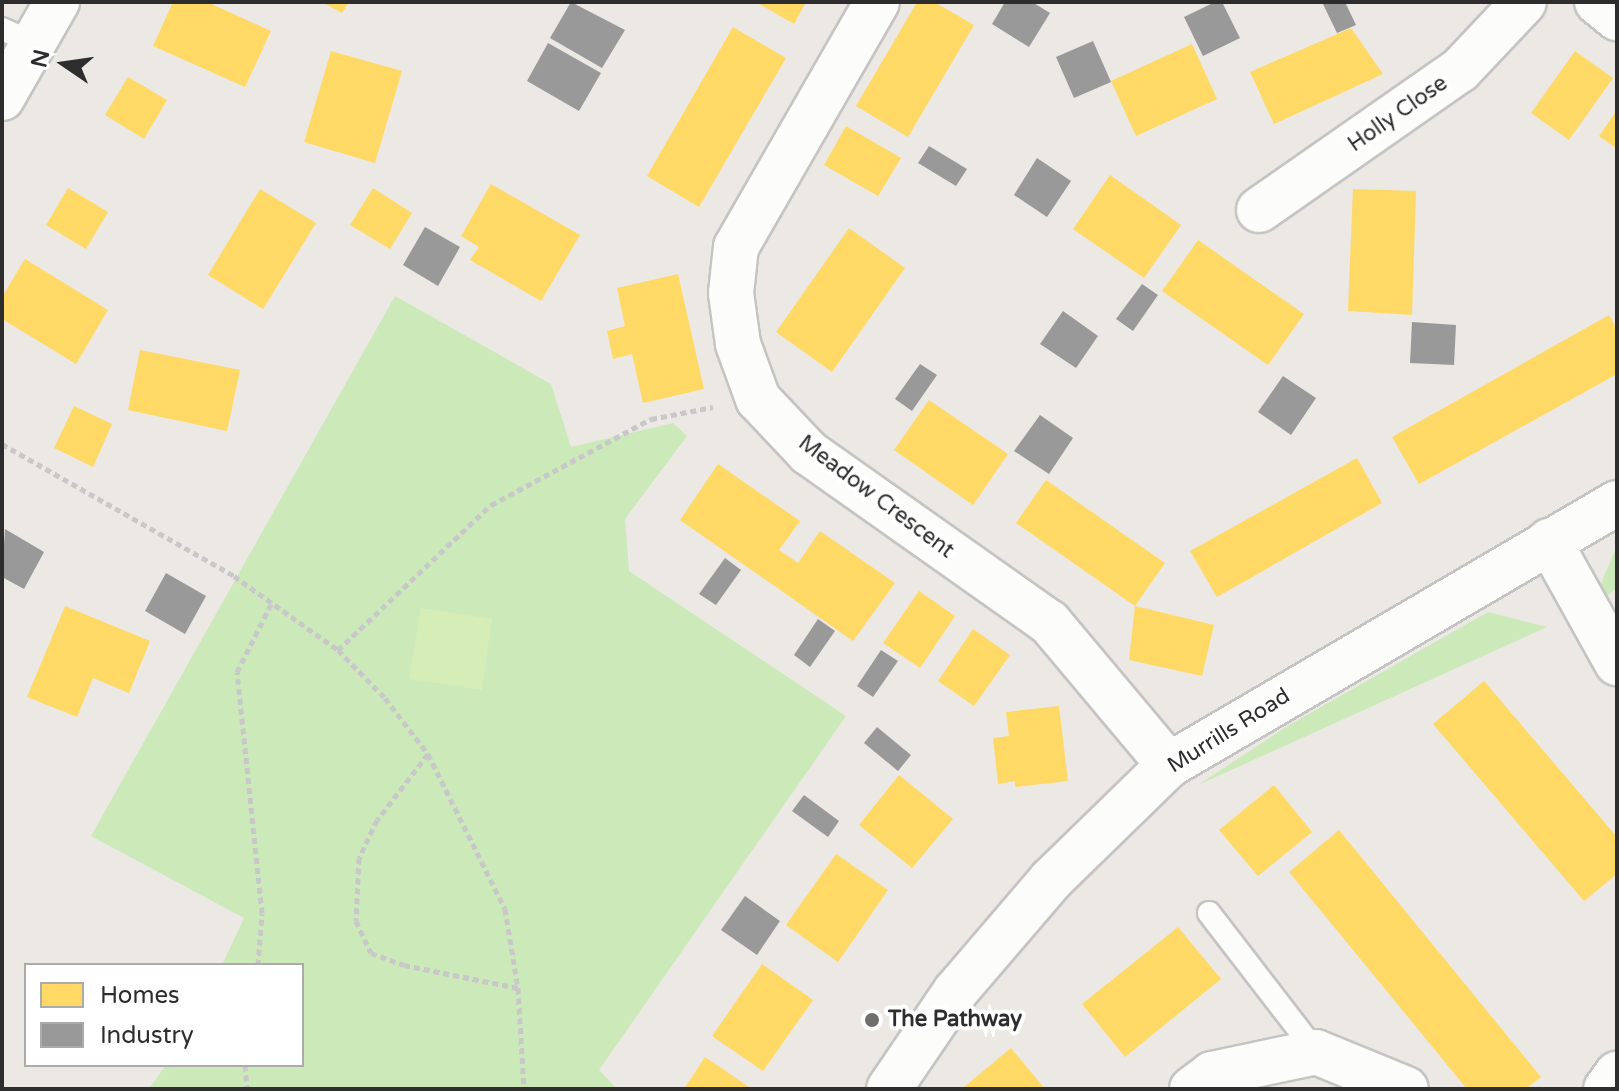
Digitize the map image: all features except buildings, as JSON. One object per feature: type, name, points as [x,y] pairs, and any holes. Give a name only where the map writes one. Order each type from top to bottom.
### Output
[{"type":"street","points":[[2,98],[18,36],[57,2]]},
{"type":"street","name":"Meadow Crescent","points":[[877,2],[736,247],[733,306],[738,344],[758,399],[809,453],[1049,622],[1169,765]]},
{"type":"street","name":"Holly Close","points":[[1259,210],[1460,70],[1524,2]]},
{"type":"street","points":[[1597,2],[1617,18]]},
{"type":"street","name":"Murrills Road","points":[[889,1089],[955,992],[1051,880],[1169,765],[1617,503]]},
{"type":"street","points":[[1549,541],[1617,663]]},
{"type":"street","points":[[1192,1089],[1212,1074],[1316,1052],[1406,1089]]},
{"type":"street","points":[[1606,1089],[1617,1074]]},
{"type":"lane","points":[[1209,913],[1316,1052]]},
{"type":"path","points":[[338,650],[491,505],[651,419],[758,399]]},
{"type":"path","points":[[2,444],[272,602],[338,650],[428,754],[505,909],[518,988],[524,1089]]},
{"type":"path","points":[[258,963],[262,913],[237,672],[272,602]]},
{"type":"path","points":[[428,754],[377,820],[359,858],[356,921],[371,953],[404,965],[518,988]]},
{"type":"path","points":[[245,1067],[247,1089]]},
{"type":"green space","points":[[395,296],[551,384],[571,447],[673,423],[687,436],[625,519],[629,571],[846,716],[599,1070],[617,1089],[149,1089],[165,1067],[304,1067],[304,963],[223,963],[244,918],[91,836]]},
{"type":"green space","points":[[1617,546],[1617,588],[1604,598],[1601,583]]},
{"type":"green space","points":[[421,608],[492,619],[482,690],[409,679]]},
{"type":"green space","points":[[1488,612],[1547,627],[1198,785],[1286,727]]},
{"type":"place","name":"The Pathway","points":[[872,1020]]}]
